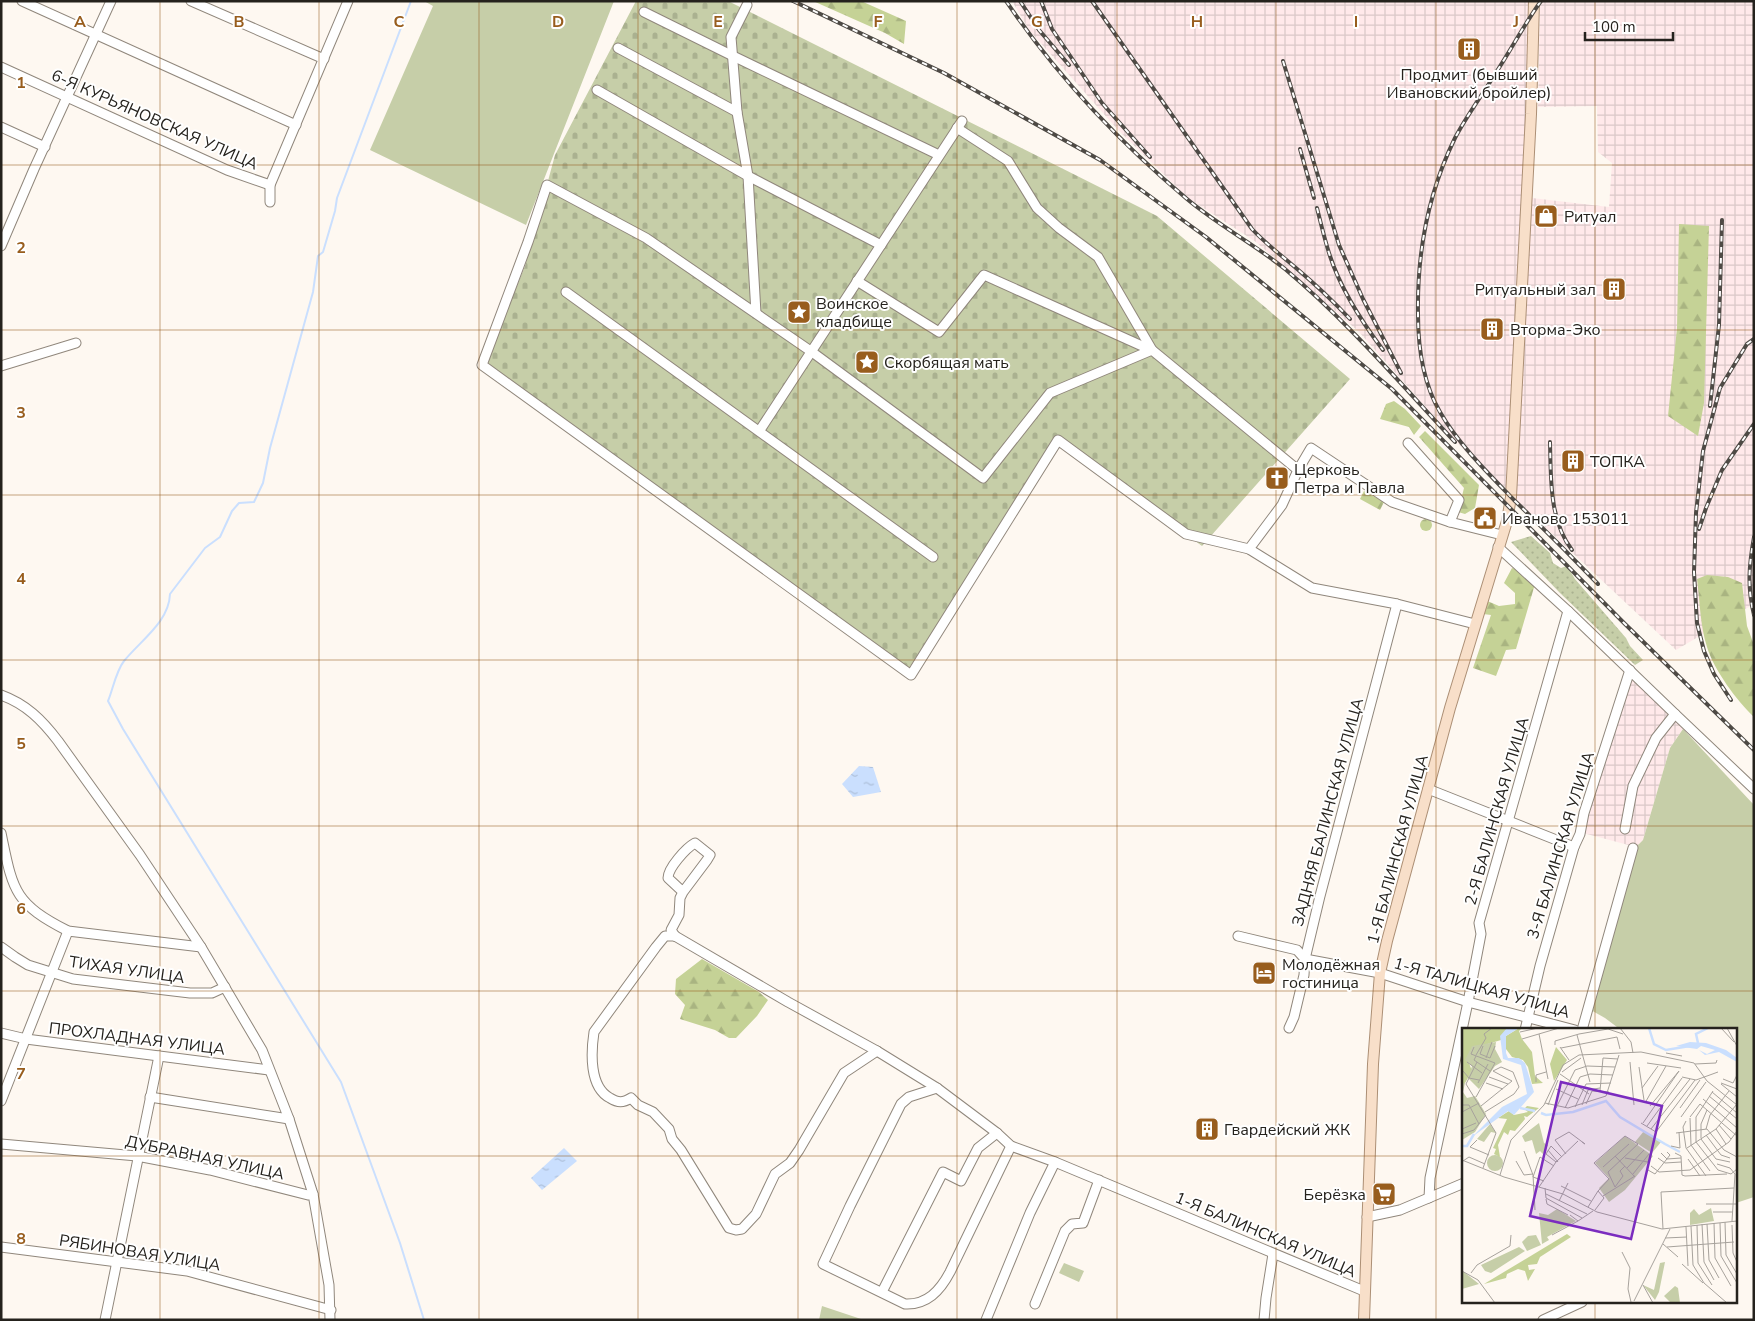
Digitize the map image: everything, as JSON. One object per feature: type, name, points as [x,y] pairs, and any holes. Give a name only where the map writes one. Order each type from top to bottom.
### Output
[{"type":"main road","name":"1-Я БАЛИНСКАЯ УЛИЦА","points":[[1364,1291],[1373,1064],[1380,973],[1428,789],[1512,497],[1530,140],[1534,1]]},
{"type":"main road","points":[[1364,1291],[1364,1320]]},
{"type":"street","points":[[22,1],[296,125]]},
{"type":"street","points":[[1,246],[111,1]]},
{"type":"street","points":[[191,1],[324,60]]},
{"type":"street","points":[[270,202],[270,185],[348,1]]},
{"type":"street","points":[[747,5],[731,37],[737,112],[748,176],[756,313]]},
{"type":"street","points":[[644,12],[939,155]]},
{"type":"street","points":[[618,48],[737,112]]},
{"type":"street","name":"6-Я КУРЬЯНОВСКАЯ УЛИЦА","points":[[1,67],[227,170],[270,185]]},
{"type":"street","points":[[597,90],[748,176],[881,245]]},
{"type":"street","points":[[760,430],[959,124],[1008,161],[1037,208],[1059,228],[1098,258],[1152,350]]},
{"type":"street","points":[[1,127],[46,144]]},
{"type":"street","points":[[1152,350],[1050,393],[983,478],[812,352],[646,238],[547,185],[528,242],[482,364],[911,675],[1058,440],[1186,534],[1249,549],[1312,588],[1397,604],[1475,624]]},
{"type":"street","points":[[1,229],[11,221]]},
{"type":"street","points":[[857,281],[940,332],[984,275],[1152,350],[1298,470]]},
{"type":"street","points":[[566,292],[760,430],[933,557]]},
{"type":"street","points":[[1,366],[76,343]]},
{"type":"street","points":[[1408,443],[1459,500],[1450,522]]},
{"type":"street","points":[[1249,549],[1282,505],[1298,470],[1311,448],[1392,502],[1450,522],[1502,535]]},
{"type":"street","points":[[1498,547],[1568,611],[1754,789]]},
{"type":"street","name":"ЗАДНЯЯ БАЛИНСКАЯ УЛИЦА","points":[[1289,1028],[1294,1017],[1304,975],[1305,959],[1397,604]]},
{"type":"street","name":"2-Я БАЛИНСКАЯ УЛИЦА","points":[[1462,1028],[1481,934],[1479,923],[1568,611]]},
{"type":"street","name":"3-Я БАЛИНСКАЯ УЛИЦА","points":[[1526,1028],[1540,966],[1574,846],[1580,834],[1584,813],[1630,670]]},
{"type":"street","points":[[1,695],[24,706],[44,723],[140,854],[201,947],[262,1050],[289,1119],[313,1194],[324,1256],[331,1315]]},
{"type":"street","points":[[1625,829],[1633,786],[1656,738],[1675,714]]},
{"type":"street","points":[[1428,789],[1574,846]]},
{"type":"street","points":[[1,833],[10,873],[19,895],[38,915],[68,931],[201,947]]},
{"type":"street","points":[[683,892],[668,878],[668,872],[689,846],[695,843],[710,854],[680,898],[679,915],[671,930],[675,936],[788,1002],[878,1051],[937,1088],[1011,1146],[943,1286],[932,1296],[914,1304],[905,1304],[823,1264],[901,1104],[909,1097],[937,1088]]},
{"type":"street","points":[[1583,1028],[1633,848]]},
{"type":"street","points":[[1,1101],[68,931]]},
{"type":"street","points":[[675,936],[665,936],[594,1032],[594,1074],[598,1087],[605,1096],[615,1101],[624,1102],[632,1098],[638,1105],[654,1112],[669,1130],[672,1139],[681,1150],[729,1228],[742,1229],[756,1214],[775,1174],[790,1163],[799,1150],[844,1073],[878,1051]]},
{"type":"street","name":"1-Я ТАЛИЦКАЯ УЛИЦА","points":[[1238,936],[1297,950],[1305,959],[1380,973],[1468,1002],[1567,1028]]},
{"type":"street","name":"ТИХАЯ УЛИЦА","points":[[1,947],[28,965],[73,979],[167,991],[212,993],[225,987]]},
{"type":"street","name":"2-Я БАЛИНСКАЯ УЛИЦА","points":[[1429,1198],[1430,1178],[1462,1030]]},
{"type":"street","name":"ПРОХЛАДНАЯ УЛИЦА","points":[[1,1033],[26,1040],[269,1070]]},
{"type":"street","points":[[105,1320],[137,1156],[159,1056]]},
{"type":"street","points":[[150,1097],[289,1119]]},
{"type":"street","points":[[882,1292],[943,1172],[961,1181],[978,1148],[997,1134]]},
{"type":"street","name":"ДУБРАВНАЯ УЛИЦА","points":[[1,1144],[137,1156],[210,1170],[308,1195],[313,1194]]},
{"type":"street","name":"1-Я БАЛИНСКАЯ УЛИЦА","points":[[1011,1146],[1099,1180],[1364,1291]]},
{"type":"street","points":[[986,1320],[1030,1213],[1055,1162]]},
{"type":"street","points":[[1035,1304],[1065,1231],[1072,1224],[1082,1224],[1099,1180]]},
{"type":"street","points":[[1367,1217],[1400,1210],[1462,1184]]},
{"type":"street","name":"РЯБИНОВАЯ УЛИЦА","points":[[1,1247],[187,1271],[331,1315]]},
{"type":"street","points":[[1264,1320],[1272,1254]]},
{"type":"street","points":[[1542,1320],[1578,1304]]},
{"type":"shaded area","points":[[1012,1],[1532,1],[1510,492],[1465,451],[1359,332],[1256,242],[1188,198],[1119,131],[1029,30]]},
{"type":"shaded area","points":[[1540,1],[1754,1],[1754,604],[1676,650],[1514,498],[1532,198],[1609,207],[1612,163],[1598,152],[1597,106],[1538,107]]},
{"type":"shaded area","points":[[1631,674],[1672,714],[1683,729],[1670,748],[1643,840],[1636,847],[1583,833],[1587,812]]},
{"type":"green space","points":[[424,1],[614,1],[526,225],[370,150],[433,6]]},
{"type":"green space","points":[[636,1],[728,1],[1157,216],[1350,379],[1202,546],[1058,440],[909,668],[486,363],[525,266],[555,155]]},
{"type":"green space","points":[[813,1],[861,1],[906,21],[904,44],[885,33]]},
{"type":"green space","points":[[1679,224],[1709,226],[1704,403],[1698,436],[1668,416],[1677,328]]},
{"type":"green space","points":[[1394,401],[1405,409],[1421,426],[1414,435],[1409,427],[1380,419],[1386,404]]},
{"type":"green space","points":[[1425,431],[1479,485],[1475,508],[1465,514],[1458,512],[1464,488],[1419,437]]},
{"type":"green space","points":[[1364,491],[1384,502],[1380,510],[1360,499]]},
{"type":"green space","points":[[1426,519],[1432,525],[1426,531],[1420,525]]},
{"type":"green space","points":[[1531,536],[1550,553],[1553,563],[1561,568],[1567,566],[1575,579],[1643,660],[1635,665],[1560,593],[1511,542]]},
{"type":"green space","points":[[1512,568],[1522,571],[1535,584],[1516,649],[1506,650],[1496,676],[1473,668],[1491,615],[1483,614],[1485,600],[1499,606],[1515,604],[1515,593],[1504,583]]},
{"type":"green space","points":[[1707,575],[1728,577],[1742,583],[1747,626],[1754,645],[1754,717],[1740,703],[1727,685],[1710,656],[1707,647],[1697,579]]},
{"type":"green space","points":[[1683,729],[1754,805],[1754,1197],[1738,1202],[1738,1028],[1618,1028],[1589,1009],[1636,847],[1643,840],[1670,748]]},
{"type":"green space","points":[[702,959],[759,992],[768,1000],[757,1016],[736,1038],[729,1038],[715,1030],[680,1019],[685,1005],[675,994],[676,979]]},
{"type":"green space","points":[[1064,1263],[1084,1271],[1079,1282],[1059,1273]]},
{"type":"green space","points":[[822,1306],[864,1320],[819,1320]]},
{"type":"water","points":[[859,766],[873,767],[881,792],[853,797],[842,784]]},
{"type":"water","points":[[564,1148],[577,1161],[542,1190],[531,1178]]},
{"type":"waterway","points":[[411,1],[337,198],[323,252],[318,256],[313,292],[270,448],[263,483],[254,502],[239,503],[232,511],[220,537],[205,548],[170,594],[165,613],[159,622],[121,665],[108,701],[123,729],[341,1082],[400,1243],[424,1320]]},
{"type":"railway","points":[[793,1],[944,73],[1100,160],[1206,237],[1392,389],[1624,623],[1754,750]]},
{"type":"railway","points":[[1006,1],[1067,81],[1113,131],[1187,199],[1273,260],[1308,289],[1373,353],[1455,442]]},
{"type":"railway","points":[[1020,1],[1039,30],[1069,65]]},
{"type":"railway","points":[[1041,1],[1052,29],[1102,103],[1150,157]]},
{"type":"railway","points":[[1092,1],[1252,229],[1317,286],[1350,319]]},
{"type":"railway","points":[[1541,1],[1460,129],[1438,180],[1431,202],[1422,246],[1418,291],[1419,339],[1429,389],[1440,412],[1456,436],[1495,480],[1598,584]]},
{"type":"railway","points":[[1283,61],[1339,245],[1363,299],[1401,373]]},
{"type":"railway","points":[[1300,149],[1314,198]]},
{"type":"railway","points":[[1317,208],[1328,250],[1340,281],[1360,317],[1383,350]]},
{"type":"railway","points":[[1710,406],[1719,325],[1722,220]]},
{"type":"railway","points":[[1731,700],[1714,674],[1704,651],[1697,623],[1694,572],[1696,513],[1703,451],[1720,388],[1747,344],[1754,339]]},
{"type":"railway","points":[[1699,529],[1722,470],[1754,424]]},
{"type":"railway","points":[[1550,442],[1551,484],[1555,512],[1564,538],[1572,550]]},
{"type":"railway","points":[[1754,537],[1750,576],[1750,595],[1754,615]]},
{"type":"place","name":"Продмит (бывший Ивановский бройлер)","points":[[1469,49]]},
{"type":"place","name":"Ритуал","points":[[1546,216]]},
{"type":"place","name":"Ритуальный зал","points":[[1614,289]]},
{"type":"place","name":"Воинское кладбище","points":[[799,312]]},
{"type":"place","name":"Вторма-Эко","points":[[1492,329]]},
{"type":"place","name":"Скорбящая мать","points":[[867,362]]},
{"type":"place","name":"ТОПКА","points":[[1573,461]]},
{"type":"place","name":"Церковь Петра и Павла","points":[[1277,478]]},
{"type":"place","name":"Иваново 153011","points":[[1485,518]]},
{"type":"place","name":"Молодёжная гостиница","points":[[1264,973]]},
{"type":"place","name":"Гвардейский ЖК","points":[[1207,1129]]},
{"type":"place","name":"Берёзка","points":[[1384,1194]]}]
